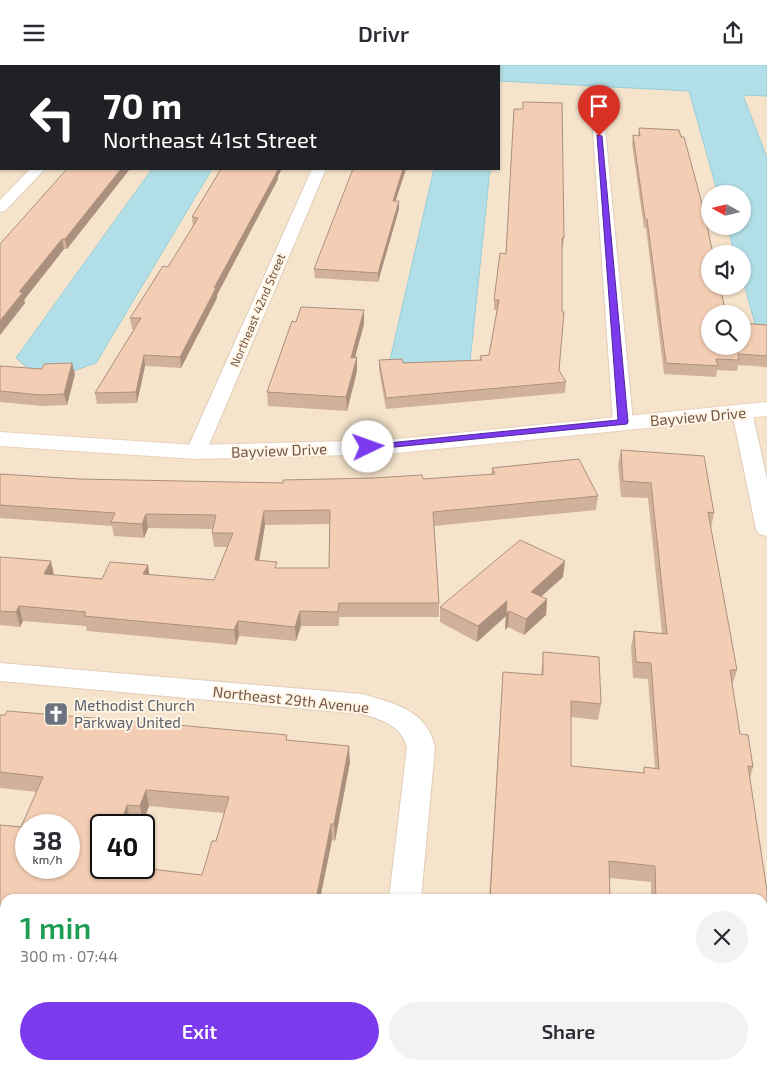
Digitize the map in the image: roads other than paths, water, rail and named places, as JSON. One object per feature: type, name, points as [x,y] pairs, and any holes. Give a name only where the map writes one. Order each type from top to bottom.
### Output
[{"type":"street","points":[[598,117],[623,422]]},
{"type":"street","points":[[0,209],[37,170]]},
{"type":"street","name":"Northeast 42nd Street","points":[[196,452],[319,170]]},
{"type":"street","name":"Bayview Drive","points":[[0,439],[196,452],[387,447],[767,409]]},
{"type":"street","points":[[742,412],[767,529]]},
{"type":"street","name":"Northeast 29th Avenue","points":[[0,671],[362,704],[383,710],[400,718],[415,731],[421,747],[406,894]]},
{"type":"water","points":[[500,65],[767,65],[767,96],[743,95],[767,158],[767,329],[755,324],[747,295],[751,295],[751,245],[732,245],[730,235],[751,235],[751,185],[715,185],[689,91],[500,81]]},
{"type":"water","points":[[151,170],[211,170],[96,363],[67,373],[30,370],[16,358]]},
{"type":"water","points":[[434,170],[490,170],[470,362],[408,371],[390,360]]},
{"type":"place","name":"Methodist Church Parkway United","points":[[56,714]]}]
